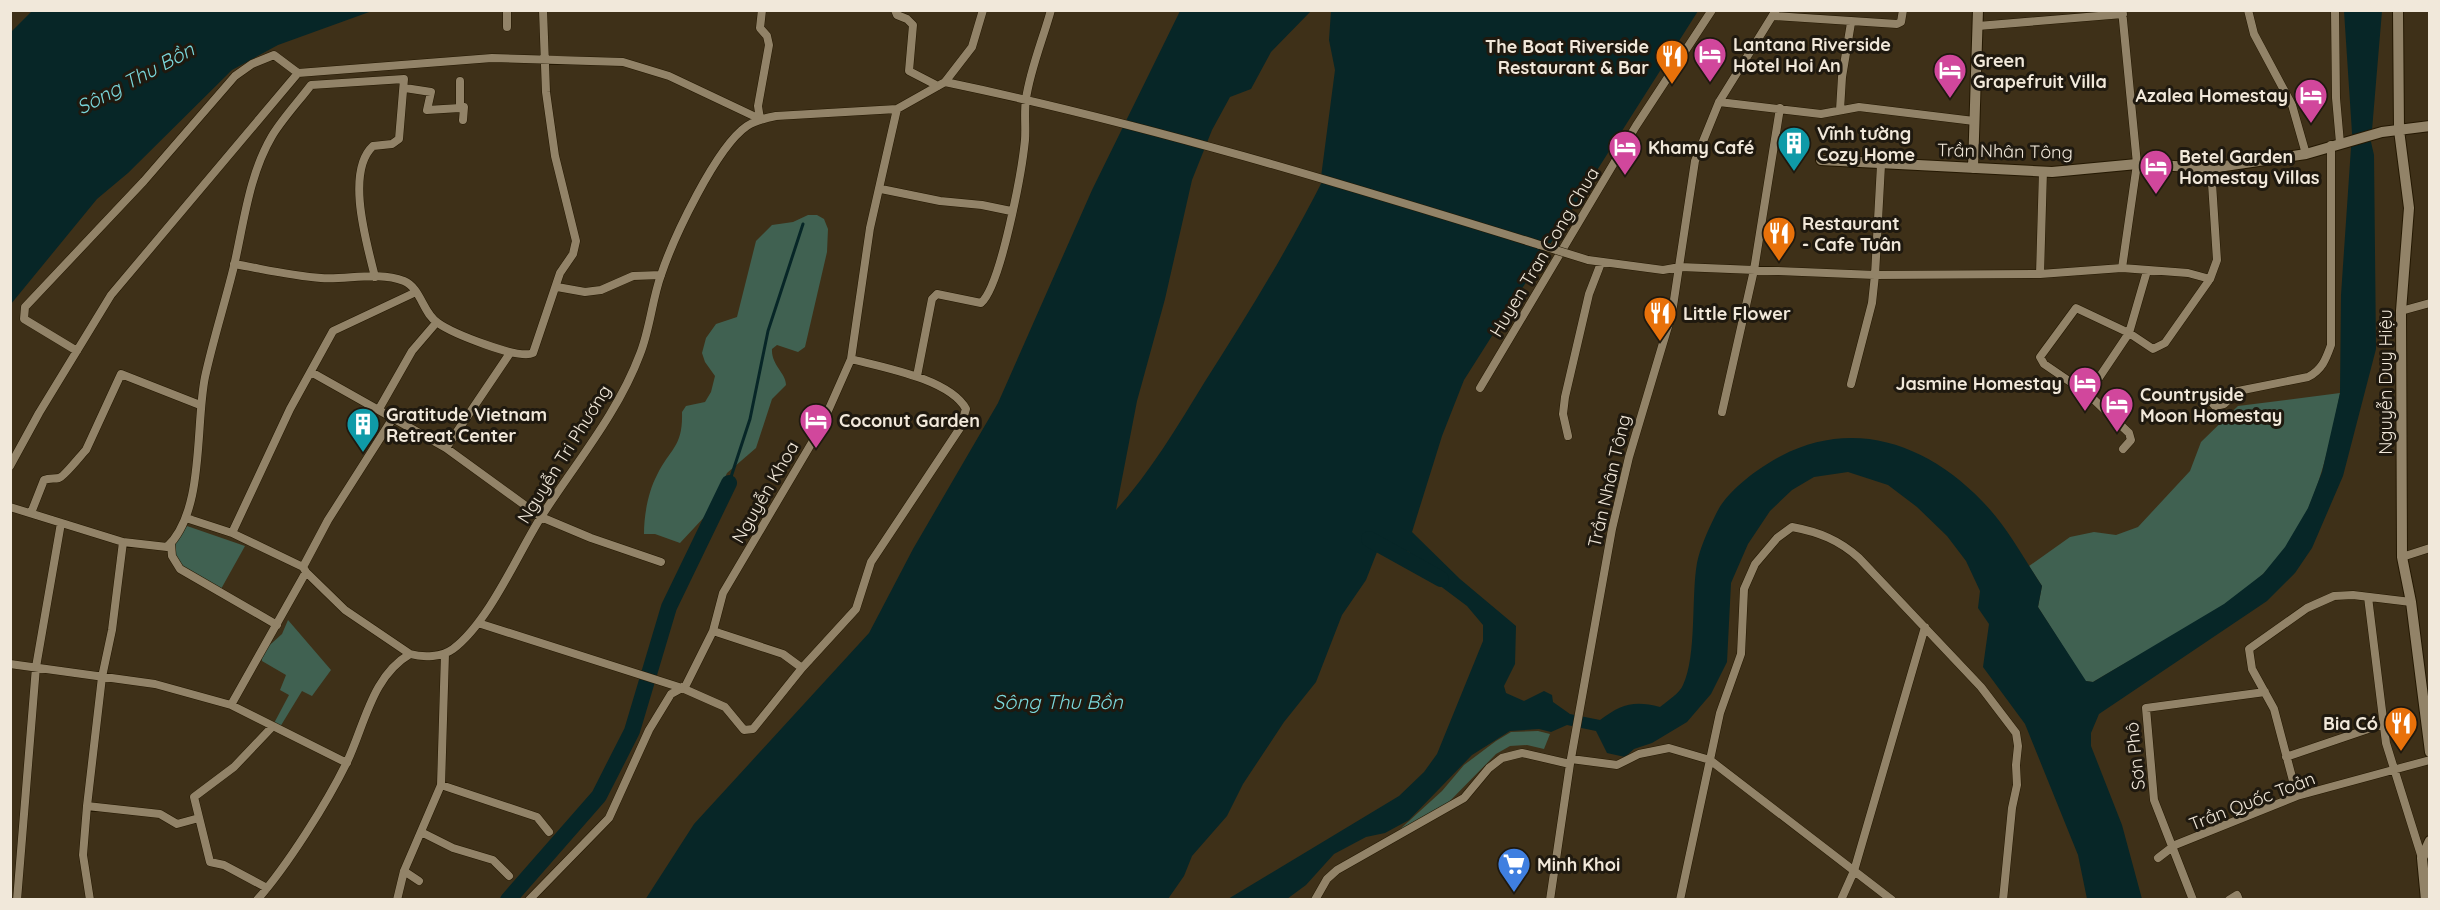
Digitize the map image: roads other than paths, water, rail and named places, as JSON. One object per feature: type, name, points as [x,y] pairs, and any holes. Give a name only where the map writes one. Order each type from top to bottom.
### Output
[{"type":"main road","points":[[1973,168],[1978,10]]},
{"type":"main road","name":"Nguyễn Duy Hiệu","points":[[2398,10],[2399,130],[2409,208],[2401,311],[2402,556],[2411,602],[2430,752]]},
{"type":"main road","points":[[2399,130],[2430,126]]},
{"type":"main road","name":"Trần Nhân Tông","points":[[1821,160],[1881,165],[2043,171],[2137,164],[2211,168],[2306,154],[2382,132],[2399,130]]},
{"type":"main road","points":[[2427,900],[2422,858],[2430,841]]},
{"type":"street","points":[[507,10],[507,27]]},
{"type":"street","points":[[234,264],[321,278],[375,277],[403,280],[416,292],[436,323],[510,353],[527,355],[532,353],[560,273],[573,254],[576,241],[555,156],[546,92],[543,10]]},
{"type":"street","points":[[760,119],[758,106],[769,45],[767,36],[760,28],[762,10]]},
{"type":"street","points":[[895,10],[897,15],[913,25],[909,71],[942,84],[1026,98],[1321,177],[1601,263],[1663,270],[1680,267],[1875,275],[2040,274],[2122,268],[2188,273],[2210,279]]},
{"type":"street","name":"Nguyễn Tri Phương","points":[[445,654],[478,623],[541,517],[611,412],[640,354],[661,276],[682,222],[732,140],[745,127],[760,119],[776,116],[897,109],[942,84],[972,47],[983,10]]},
{"type":"street","points":[[917,376],[932,299],[937,294],[975,304],[984,301],[1004,249],[1025,141],[1026,98],[1051,10]]},
{"type":"street","name":"Huyen Tran Cong Chua","points":[[1480,388],[1636,126],[1712,10]]},
{"type":"street","points":[[1775,13],[1851,23],[1897,24],[1901,22],[1903,10]]},
{"type":"street","points":[[2248,10],[2254,34],[2292,105],[2306,154]]},
{"type":"street","points":[[2205,395],[2215,406],[2224,404],[2238,391],[2308,377],[2317,372],[2326,359],[2331,345],[2338,144],[2335,10]]},
{"type":"street","points":[[1978,26],[2122,12],[2137,164],[2122,268]]},
{"type":"street","name":"Trần Nhân Tông","points":[[1550,900],[1571,761],[1623,483],[1672,313],[1695,161],[1719,102],[1775,13]]},
{"type":"street","points":[[1840,110],[1842,76],[1851,23]]},
{"type":"street","points":[[77,351],[24,319],[25,307],[144,181],[235,76],[252,64],[274,55],[298,74],[492,58],[623,62],[669,76],[760,119]]},
{"type":"street","points":[[10,466],[111,295],[298,74]]},
{"type":"street","points":[[10,507],[123,542],[167,547],[171,544],[186,518],[193,490],[200,405],[247,200],[272,136],[311,85],[404,79],[399,139],[392,144],[374,146],[367,152],[358,202],[375,277]]},
{"type":"street","points":[[460,81],[460,108]]},
{"type":"street","points":[[405,88],[431,92],[427,110],[464,107],[464,120]]},
{"type":"street","points":[[1719,102],[1821,114],[1859,107],[1974,122]]},
{"type":"street","points":[[1722,412],[1754,270],[1780,108]]},
{"type":"street","name":"Nguyễn Khoa","points":[[529,900],[609,818],[649,730],[672,694],[682,688],[690,678],[713,631],[723,593],[820,429],[851,359],[870,228],[881,189],[897,109]]},
{"type":"street","points":[[1851,384],[1872,303],[1881,165]]},
{"type":"street","points":[[2123,449],[2131,440],[2129,433],[2088,394],[2044,364],[2040,357],[2076,308],[2129,333],[2153,349],[2158,349],[2210,279],[2217,260],[2211,168]]},
{"type":"street","points":[[2040,274],[2043,171]]},
{"type":"street","points":[[881,189],[940,201],[982,205],[1011,211]]},
{"type":"street","points":[[1568,436],[1563,414],[1565,397],[1589,294],[1601,263]]},
{"type":"street","points":[[2088,394],[2129,333],[2147,271]]},
{"type":"street","points":[[557,286],[585,292],[601,290],[633,276],[661,276]]},
{"type":"street","points":[[232,533],[290,409],[333,331],[416,292]]},
{"type":"street","points":[[2401,311],[2430,303]]},
{"type":"street","points":[[379,409],[412,351],[436,323]]},
{"type":"street","points":[[446,448],[510,353]]},
{"type":"street","points":[[478,623],[682,688],[725,708],[734,716],[738,725],[750,731],[761,721],[802,668],[856,609],[871,562],[960,428],[966,409],[959,398],[917,376],[851,359]]},
{"type":"street","points":[[312,372],[446,448],[541,517],[591,538],[661,562]]},
{"type":"street","points":[[31,513],[44,480],[58,479],[67,474],[80,454],[86,450],[121,374],[200,405]]},
{"type":"street","points":[[231,705],[278,625],[328,520],[393,418]]},
{"type":"street","points":[[186,518],[232,533],[305,570],[345,610],[410,654],[420,657],[445,654],[441,785],[404,871],[397,900]]},
{"type":"street","points":[[17,900],[36,667],[61,523]]},
{"type":"street","points":[[1680,900],[1726,691],[1741,654],[1741,608],[1744,589],[1755,564],[1786,529],[1792,527],[1808,530],[1844,545],[1981,687],[2016,733],[2017,785],[2012,808],[2003,900]]},
{"type":"street","points":[[90,900],[84,855],[87,806],[102,677],[112,630],[123,542]]},
{"type":"street","points":[[171,544],[172,556],[180,569],[278,625]]},
{"type":"street","points":[[2402,556],[2430,548]]},
{"type":"street","points":[[2297,796],[2274,709],[2252,669],[2248,652],[2251,646],[2316,604],[2334,596],[2368,597],[2387,602],[2411,602]]},
{"type":"street","points":[[2368,597],[2383,724],[2393,768],[2422,858]]},
{"type":"street","points":[[1841,900],[1854,871],[1925,627]]},
{"type":"street","points":[[713,631],[783,654],[802,668]]},
{"type":"street","points":[[257,900],[311,825],[347,763],[382,678],[395,663],[410,654]]},
{"type":"street","points":[[10,664],[155,684],[231,705],[347,763]]},
{"type":"street","name":"Sơn Phô","points":[[2176,846],[2154,800],[2146,708],[2265,692]]},
{"type":"street","points":[[2286,757],[2383,724]]},
{"type":"street","points":[[267,888],[224,865],[210,862],[194,797],[234,767],[272,727]]},
{"type":"street","points":[[1315,900],[1327,879],[1337,870],[1464,798],[1489,768],[1502,758],[1522,753],[1617,765],[1639,754],[1669,748],[1710,760],[1892,900]]},
{"type":"street","name":"Trần Quốc Toản","points":[[2158,858],[2176,846],[2297,796],[2393,768],[2430,760]]},
{"type":"street","points":[[441,785],[537,818],[549,832]]},
{"type":"street","points":[[87,806],[160,814],[177,824],[199,819]]},
{"type":"street","points":[[421,832],[453,848],[493,860],[508,876]]},
{"type":"street","points":[[2176,846],[2193,900]]},
{"type":"street","points":[[404,871],[419,880]]},
{"type":"street","points":[[2229,900],[2237,895],[2239,900]]},
{"type":"water","name":"Sông Thu Bồn","points":[[32,11],[372,11],[278,45],[232,70],[128,173],[97,199],[11,304],[11,32]]},
{"type":"water","name":"Sông Thu Bồn","points":[[1180,11],[1311,11],[1271,52],[1251,89],[1230,97],[1212,130],[1192,180],[1165,299],[1137,401],[1116,510],[1152,464],[1236,333],[1296,231],[1324,178],[1321,177],[1335,70],[1329,40],[1331,11],[1698,11],[1464,380],[1442,436],[1412,532],[1460,579],[1516,626],[1515,664],[1504,686],[1506,693],[1524,701],[1544,691],[1552,695],[1553,702],[1570,714],[1600,720],[1628,705],[1643,704],[1660,707],[1681,688],[1690,658],[1695,577],[1700,551],[1715,516],[1734,489],[1752,474],[1781,456],[1808,445],[1835,439],[1862,439],[1888,443],[1913,452],[1938,465],[1961,481],[1982,501],[1999,520],[2042,586],[2038,607],[2086,681],[2093,682],[2224,604],[2263,574],[2285,547],[2308,508],[2322,472],[2340,393],[2341,295],[2352,133],[2344,11],[2382,11],[2371,142],[2374,155],[2376,349],[2343,476],[2312,548],[2295,573],[2267,601],[2099,714],[2091,733],[2091,746],[2122,825],[2142,899],[2087,899],[2078,855],[2025,724],[1983,667],[1989,624],[1978,608],[1980,591],[1966,561],[1947,536],[1917,507],[1888,485],[1848,472],[1814,477],[1792,490],[1770,511],[1748,544],[1731,583],[1727,662],[1711,694],[1687,722],[1652,743],[1634,749],[1625,757],[1607,753],[1596,731],[1567,725],[1551,732],[1539,729],[1510,731],[1472,755],[1409,820],[1385,833],[1366,837],[1334,854],[1306,885],[1287,899],[1228,899],[1399,796],[1424,772],[1437,754],[1483,641],[1483,625],[1467,606],[1431,579],[1409,552],[1398,548],[1377,552],[1366,580],[1342,615],[1316,682],[1284,722],[1243,784],[1227,816],[1192,856],[1184,876],[1168,899],[645,900],[694,824],[869,633],[913,549],[998,403],[1092,190]]},
{"type":"waterway","points":[[729,483],[750,419],[768,331],[803,224]]},
{"type":"waterway","points":[[508,900],[599,796],[632,731],[669,607],[729,483]]},
{"type":"waterway","points":[[1369,539],[1441,579]]},
{"type":"place","name":"Lantana Riverside Hotel Hoi An","points":[[1710,83]]},
{"type":"place","name":"The Boat Riverside Restaurant & Bar","points":[[1672,85]]},
{"type":"place","name":"Green Grapefruit Villa","points":[[1950,99]]},
{"type":"place","name":"Azalea Homestay","points":[[2311,124]]},
{"type":"place","name":"Vĩnh tường Cozy Home","points":[[1794,172]]},
{"type":"place","name":"Khamy Café","points":[[1625,176]]},
{"type":"place","name":"Betel Garden Homestay Villas","points":[[2156,195]]},
{"type":"place","name":"Restaurant - Cafe Tuân","points":[[1779,262]]},
{"type":"place","name":"Little Flower","points":[[1660,342]]},
{"type":"place","name":"Jasmine Homestay","points":[[2085,412]]},
{"type":"place","name":"Countryside Moon Homestay","points":[[2117,433]]},
{"type":"place","name":"Coconut Garden","points":[[816,449]]},
{"type":"place","name":"Gratitude Vietnam Retreat Center","points":[[363,453]]},
{"type":"place","name":"Bia Có","points":[[2401,752]]},
{"type":"place","name":"Minh Khoi","points":[[1514,893]]}]
